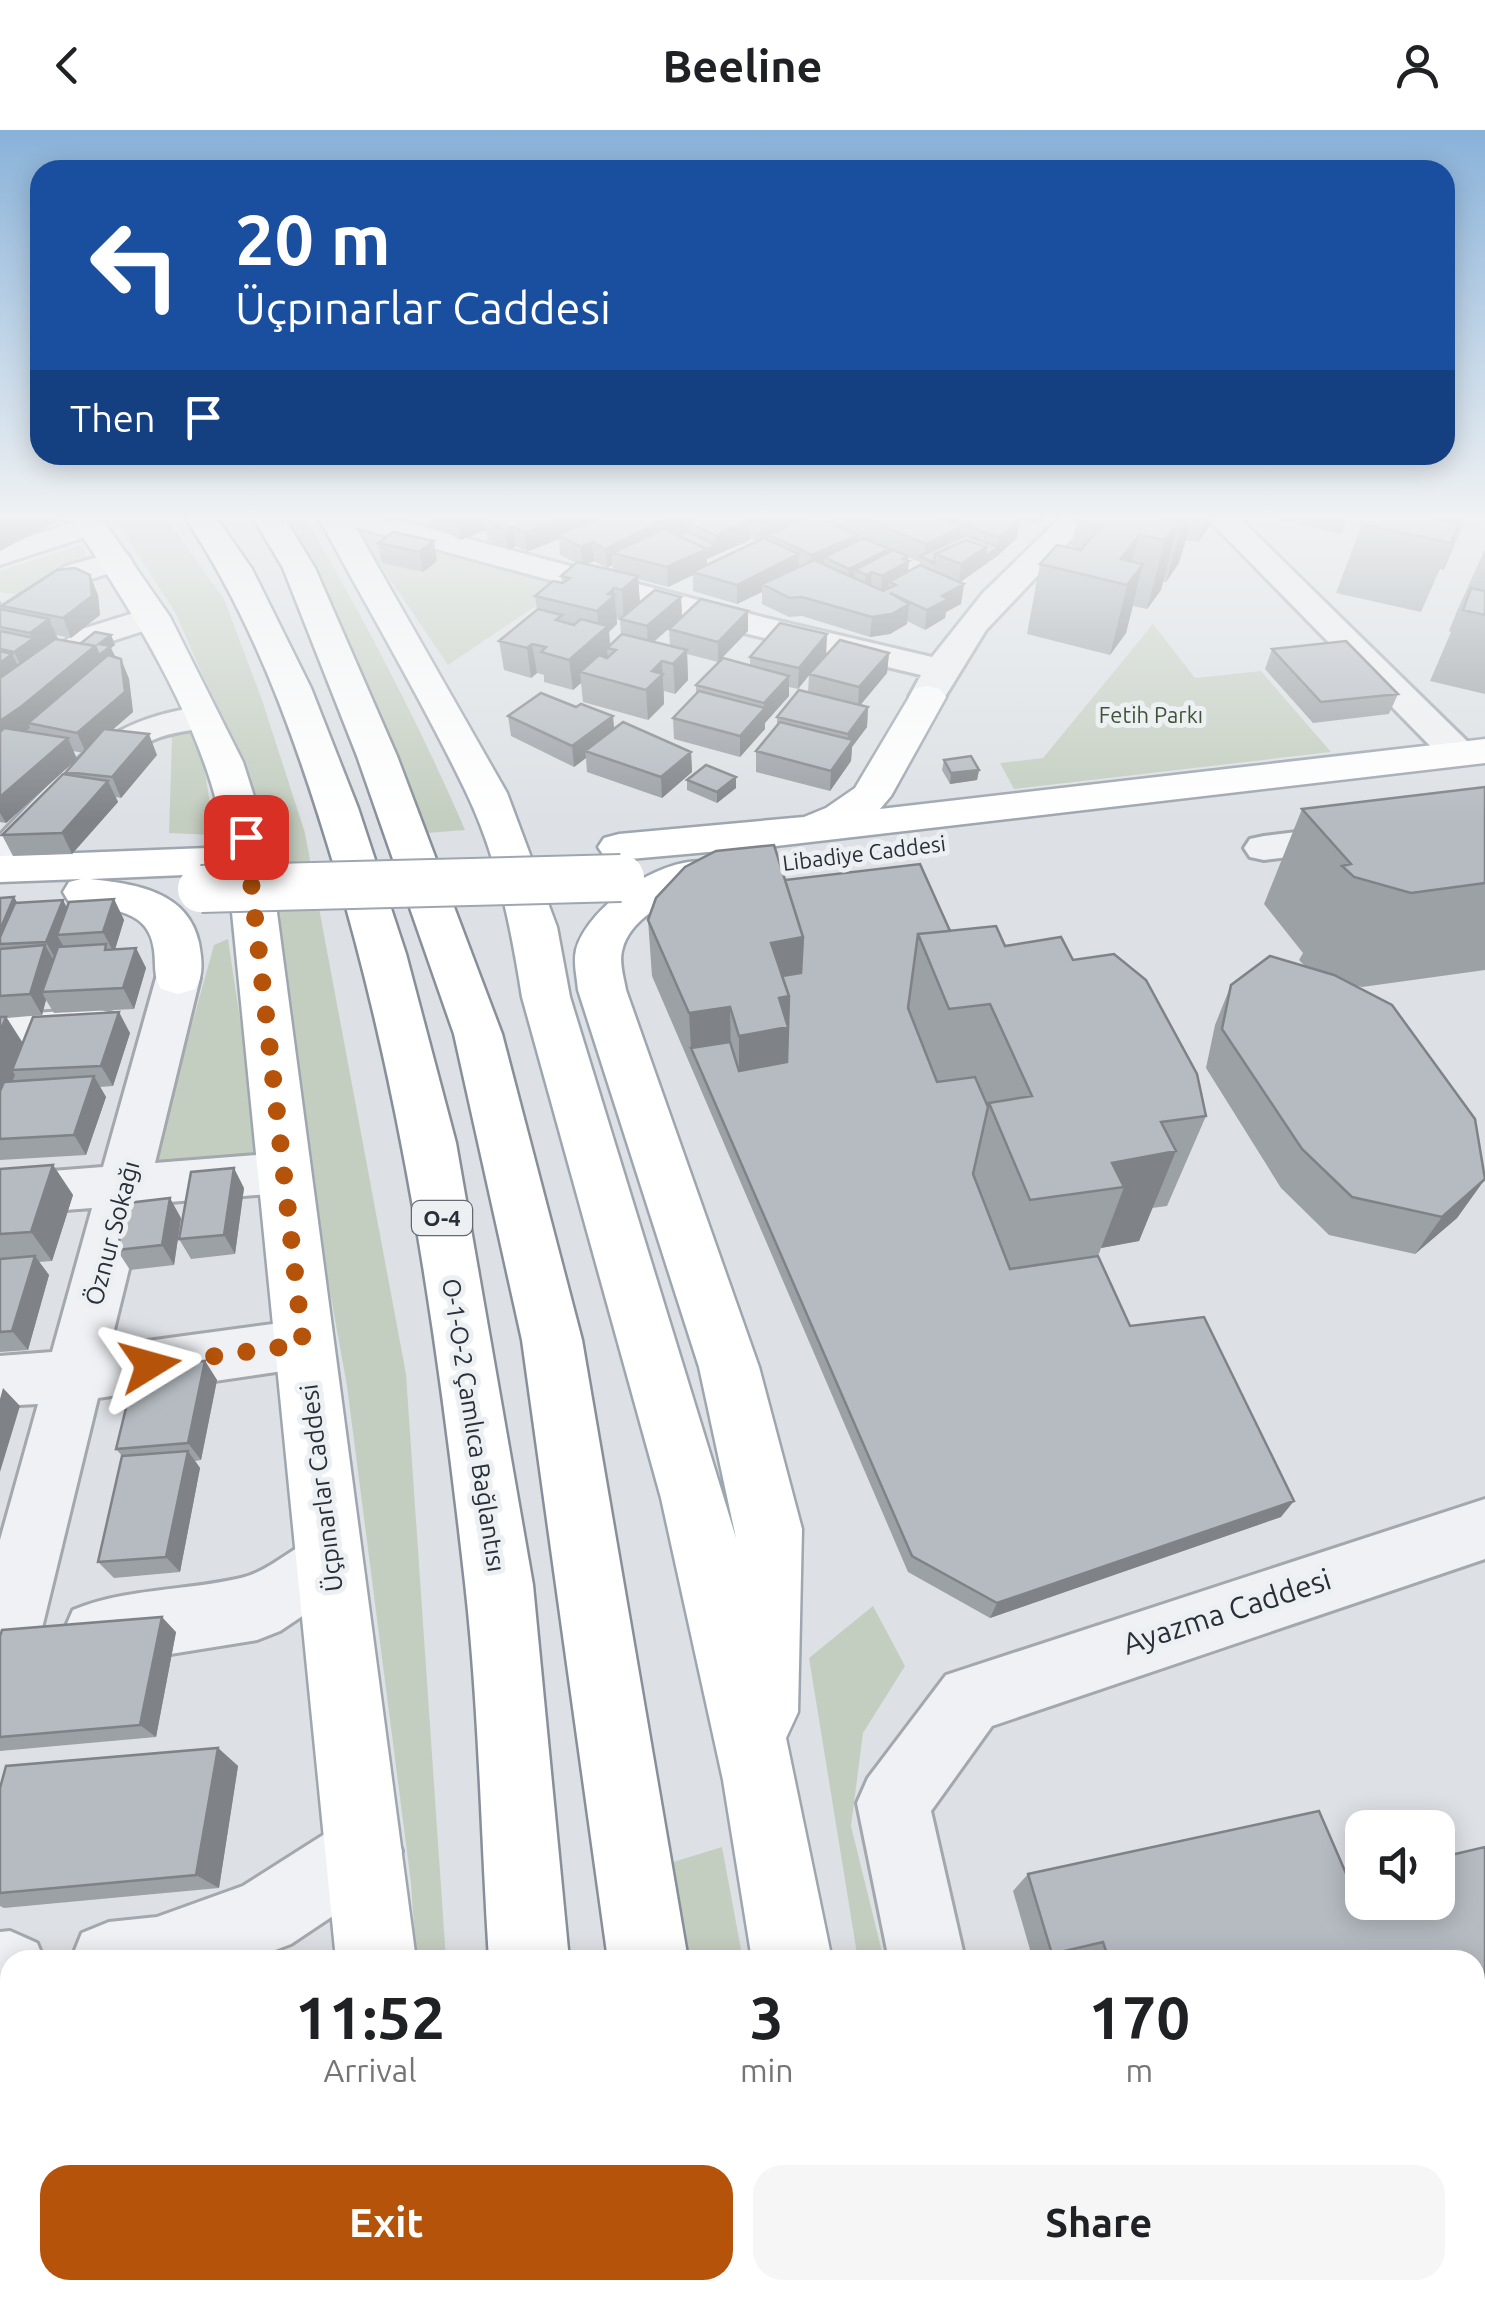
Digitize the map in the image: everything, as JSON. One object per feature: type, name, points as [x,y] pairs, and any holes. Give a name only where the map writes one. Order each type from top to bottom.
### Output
[{"type":"main road","name":"Üçpınarlar Caddesi","points":[[152,617],[223,762],[217,879],[282,1174],[375,1950]]},
{"type":"main road","name":"O-1-O-2 Çamlıca Bağlantısı","points":[[259,617],[293,688],[337,808],[382,954],[430,1143],[499,1585],[528,1950]]},
{"type":"main road","points":[[305,617],[348,693]]},
{"type":"main road","points":[[318,617],[378,756],[478,1034],[552,1340],[647,1950]]},
{"type":"main road","points":[[388,617],[486,793],[508,844],[534,927],[546,997],[693,1498],[760,1780],[790,1950]]},
{"type":"main road","points":[[776,833],[841,817],[859,808],[871,796],[934,683]]},
{"type":"main road","points":[[928,824],[922,758],[934,683]]},
{"type":"main road","points":[[892,754],[891,783],[928,824]]},
{"type":"main road","name":"Libadiye Caddesi","points":[[217,879],[222,919],[258,905],[342,886],[620,862],[776,833],[928,824],[1476,761]]},
{"type":"main road","name":"Libadiye Caddesi","points":[[0,894],[85,892],[498,854],[698,872],[928,824]]},
{"type":"main road","name":"Libadiye Caddesi","points":[[0,869],[217,879]]},
{"type":"main road","points":[[698,872],[638,903],[607,931],[598,953],[602,990],[729,1366],[769,1528],[760,1780]]},
{"type":"main road","points":[[173,999],[217,879]]},
{"type":"main road","points":[[85,892],[144,901],[164,913],[174,929],[180,951],[173,999]]},
{"type":"street","points":[[0,702],[94,636],[151,617]]},
{"type":"street","points":[[729,617],[934,683],[982,617]]},
{"type":"street","points":[[1326,617],[1476,761]]},
{"type":"street","points":[[0,859],[108,748],[155,724],[201,718]]},
{"type":"street","points":[[1264,848],[1485,822]]},
{"type":"street","points":[[0,1031],[173,999]]},
{"type":"street","name":"Öznur Sokağı","points":[[1,1651],[173,999]]},
{"type":"street","points":[[0,1195],[282,1174]]},
{"type":"street","points":[[0,1381],[74,1376],[303,1344]]},
{"type":"street","name":"Ayazma Caddesi","points":[[925,1950],[893,1803],[970,1699],[1485,1529]]},
{"type":"street","points":[[1,1651],[257,1608],[330,1560]]},
{"type":"street","points":[[171,1950],[264,1917],[366,1851]]},
{"type":"green space","points":[[177,617],[231,617],[305,833],[406,1374],[445,1950],[415,1950],[411,1883],[347,1386],[283,1031],[260,834],[218,711]]},
{"type":"green space","points":[[332,617],[360,617],[465,830],[428,833]]},
{"type":"green space","points":[[416,617],[519,617],[448,665]]},
{"type":"green space","name":"Fetih Parkı","points":[[1153,624],[1195,678],[1261,671],[1331,752],[1014,789],[1000,763],[1043,758]]},
{"type":"green space","points":[[166,723],[187,725],[204,766],[215,835],[169,833],[172,739]]},
{"type":"green space","points":[[228,939],[261,1160],[154,1161],[214,945]]},
{"type":"green space","points":[[873,1606],[905,1666],[863,1733],[851,1826],[882,1950],[856,1950],[809,1658]]},
{"type":"green space","points":[[722,1847],[741,1950],[681,1950],[670,1863]]},
{"type":"building","points":[[0,617],[49,619],[30,633],[0,627]]},
{"type":"building","points":[[528,617],[559,617],[556,620],[574,625],[581,619],[608,626],[569,660],[541,652],[546,647],[532,644],[527,648],[499,641]]},
{"type":"building","points":[[622,617],[657,617],[647,626]]},
{"type":"building","points":[[682,617],[742,617],[718,642],[669,629]]},
{"type":"building","points":[[780,623],[827,634],[799,668],[750,657]]},
{"type":"building","points":[[0,631],[34,638],[14,652],[0,649]]},
{"type":"building","points":[[95,632],[111,635],[99,644],[111,646],[99,655],[95,646],[81,643]]},
{"type":"building","points":[[622,634],[687,650],[673,664],[662,661],[652,671],[663,674],[646,690],[580,672],[599,655],[607,658],[616,650],[607,648]]},
{"type":"building","points":[[55,639],[95,646],[0,721],[0,678]]},
{"type":"building","points":[[840,640],[889,653],[859,687],[809,674]]},
{"type":"building","points":[[1346,641],[1398,694],[1321,702],[1272,649]]},
{"type":"building","points":[[0,651],[12,654],[0,663]]},
{"type":"building","points":[[108,655],[121,659],[125,692],[77,733],[28,723]]},
{"type":"building","points":[[723,658],[789,676],[764,703],[696,685]]},
{"type":"building","points":[[799,690],[868,707],[848,734],[777,717]]},
{"type":"building","points":[[699,691],[765,708],[740,736],[673,718]]},
{"type":"building","points":[[541,693],[613,716],[572,746],[508,716]]},
{"type":"building","points":[[623,722],[691,752],[661,777],[585,751]]},
{"type":"building","points":[[780,722],[853,740],[831,771],[756,751]]},
{"type":"building","points":[[4,728],[68,738],[0,797],[0,732]]},
{"type":"building","points":[[104,729],[149,734],[112,777],[66,772]]},
{"type":"building","points":[[971,756],[979,770],[951,773],[944,760]]},
{"type":"building","points":[[706,765],[736,777],[717,792],[687,780]]},
{"type":"building","points":[[63,774],[108,781],[62,833],[2,835]]},
{"type":"building","points":[[1485,787],[1485,883],[1411,893],[1354,877],[1342,866],[1351,864],[1302,809]]},
{"type":"building","points":[[774,845],[803,937],[771,943],[789,996],[779,998],[788,1027],[739,1036],[730,1007],[689,1013],[648,920],[656,898],[685,867],[716,851]]},
{"type":"building","points":[[920,864],[950,931],[918,934],[908,1008],[937,1082],[975,1077],[988,1107],[973,1174],[1010,1269],[1098,1256],[1130,1326],[1204,1317],[1294,1501],[997,1603],[912,1556],[691,1048],[730,1042],[739,1071],[787,1062],[789,996],[782,976],[801,973],[803,937],[785,880]]},
{"type":"building","points":[[14,897],[0,930],[0,898]]},
{"type":"building","points":[[114,899],[103,932],[57,935],[69,902]]},
{"type":"building","points":[[63,900],[46,942],[0,944],[15,903]]},
{"type":"building","points":[[996,926],[1005,946],[1061,937],[1073,960],[1114,954],[1146,980],[1197,1074],[1206,1116],[1161,1122],[1176,1151],[1112,1163],[1124,1187],[1030,1200],[989,1103],[1032,1096],[990,1004],[949,1009],[918,934]]},
{"type":"building","points":[[106,944],[105,950],[136,948],[123,988],[42,992],[58,947]]},
{"type":"building","points":[[45,945],[30,994],[0,996],[0,949]]},
{"type":"building","points":[[1270,956],[1334,975],[1392,1005],[1475,1119],[1485,1179],[1442,1217],[1352,1197],[1302,1149],[1222,1029],[1231,985]]},
{"type":"building","points":[[119,1012],[101,1066],[12,1070],[33,1017]]},
{"type":"building","points":[[94,1076],[74,1135],[0,1139],[0,1091],[4,1082]]},
{"type":"building","points":[[53,1165],[31,1232],[0,1234],[0,1169]]},
{"type":"building","points":[[234,1168],[224,1235],[179,1239],[191,1172]]},
{"type":"building","points":[[170,1198],[162,1245],[117,1250],[128,1203]]},
{"type":"building","points":[[35,1256],[12,1331],[0,1332],[0,1259]]},
{"type":"building","points":[[205,1361],[188,1443],[116,1449],[136,1367]]},
{"type":"building","points":[[188,1451],[166,1557],[98,1562],[122,1456]]},
{"type":"building","points":[[162,1617],[140,1725],[0,1737],[2,1630]]},
{"type":"building","points":[[218,1748],[196,1875],[0,1893],[0,1788],[6,1766]]},
{"type":"building","points":[[1319,1811],[1345,1871],[1345,1920],[1455,1920],[1455,1854],[1485,1847],[1485,1950],[1106,1950],[1103,1942],[1051,1950],[1028,1874]]},
{"type":"route","points":[[150,1365],[303,1344],[246,837]]}]
